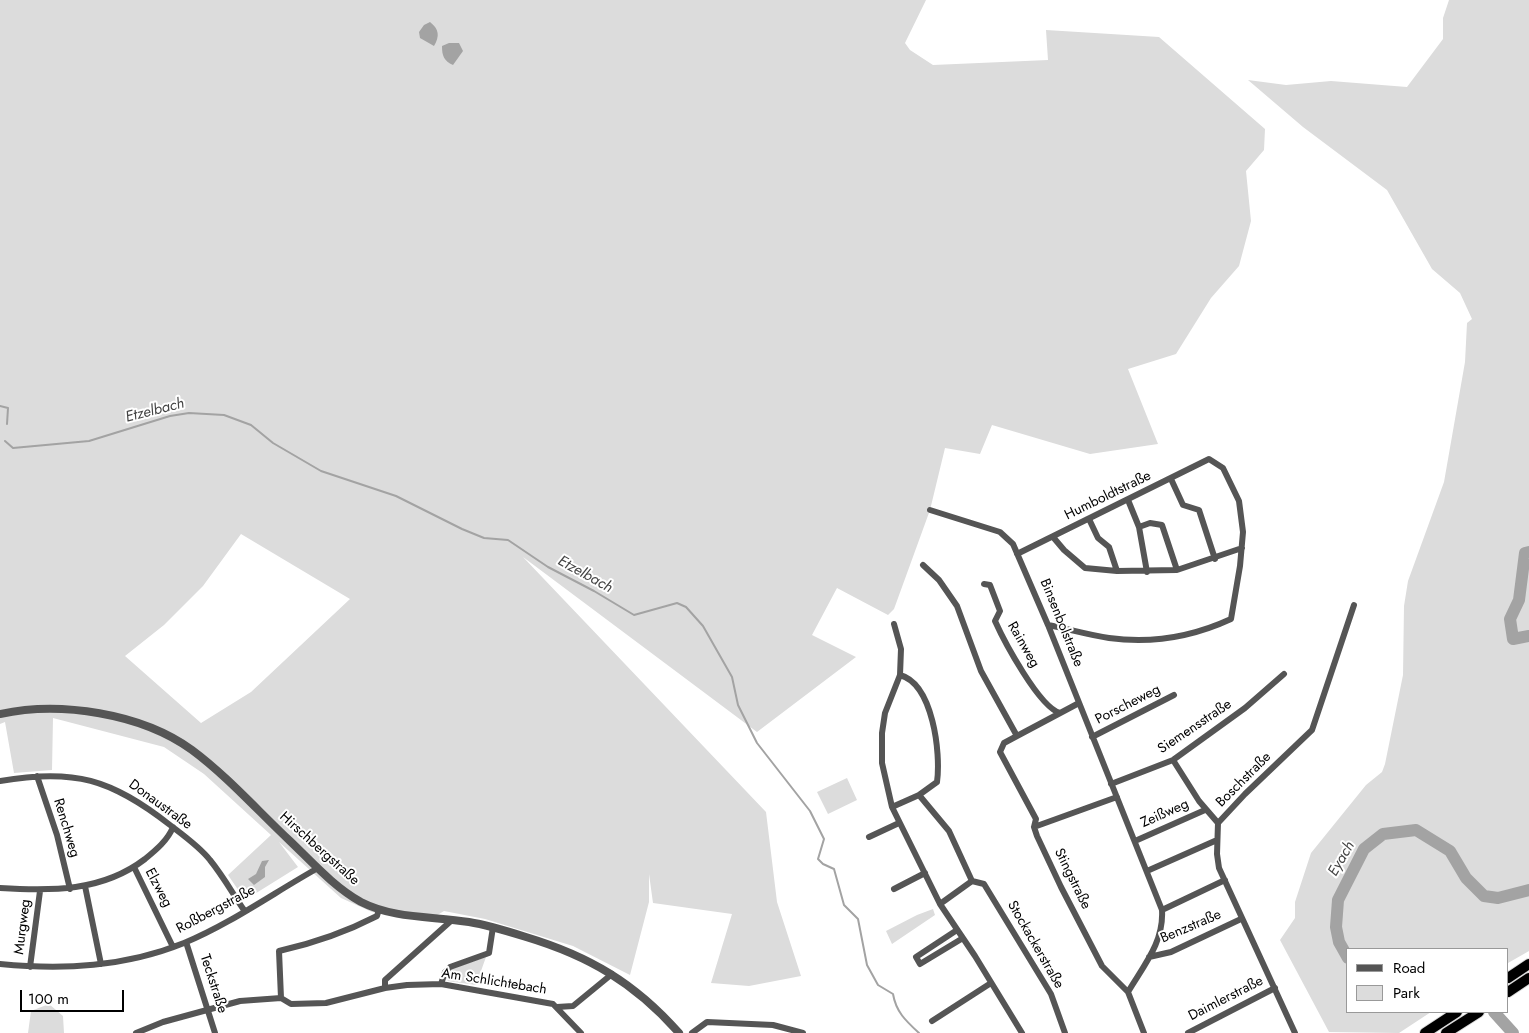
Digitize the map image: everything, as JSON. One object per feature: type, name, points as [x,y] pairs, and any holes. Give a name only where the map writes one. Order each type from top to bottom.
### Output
[{"type":"highway","points":[[1509,977],[1529,964]]},
{"type":"highway","points":[[1509,991],[1528,979]]},
{"type":"highway","points":[[1425,1033],[1455,1013]]},
{"type":"highway","points":[[1446,1033],[1476,1013]]},
{"type":"street","name":"Humboldtstraße","points":[[1017,554],[1209,459],[1223,468],[1238,501],[1243,532],[1242,548]]},
{"type":"street","points":[[1171,479],[1183,505],[1199,510],[1215,559]]},
{"type":"street","points":[[1128,500],[1139,527],[1147,572]]},
{"type":"street","name":"Binsenbolstraße","points":[[930,510],[1000,532],[1013,544],[1048,625],[1162,910],[1163,925],[1158,943],[1128,992]]},
{"type":"street","points":[[1089,519],[1098,538],[1109,547],[1117,571]]},
{"type":"street","points":[[1139,527],[1150,523],[1162,525],[1177,570]]},
{"type":"street","points":[[1053,536],[1064,550],[1085,568],[1117,571],[1177,570],[1215,559],[1242,548]]},
{"type":"street","points":[[1048,625],[1110,638],[1138,640],[1173,639],[1216,626],[1230,620],[1242,548]]},
{"type":"street","points":[[923,565],[939,580],[957,606],[980,670],[1017,736]]},
{"type":"street","name":"Rainweg","points":[[984,584],[990,585],[1000,611],[995,621],[1006,646],[1046,703],[1060,713]]},
{"type":"street","name":"Boschstraße","points":[[1295,1033],[1219,868],[1218,823],[1245,794],[1312,730],[1354,605]]},
{"type":"street","points":[[894,624],[901,649],[900,675],[885,713],[882,733],[882,763],[892,807],[940,904],[1022,1033]]},
{"type":"street","name":"Siemensstraße","points":[[1111,784],[1173,760],[1245,708],[1284,674]]},
{"type":"street","points":[[892,807],[919,795],[936,782],[939,766],[936,732],[930,710],[913,683],[907,677],[900,675]]},
{"type":"street","name":"Porscheweg","points":[[1092,737],[1174,695]]},
{"type":"street","name":"Stingstraße","points":[[1079,703],[1004,743],[1000,752],[1036,819],[1034,826],[1050,864],[1102,966],[1128,992],[1144,1033]]},
{"type":"street","name":"Hirschbergstraße","points":[[0,714],[18,710],[55,708],[83,710],[124,719],[162,733],[192,750],[345,891],[379,909],[403,915],[452,920],[493,927],[556,946],[587,959],[612,974],[657,1008],[679,1033]]},
{"type":"street","name":"Zeißweg","points":[[1173,760],[1205,810],[1218,823]]},
{"type":"street","name":"Donaustraße","points":[[0,781],[37,776],[76,777],[120,790],[173,827],[209,858],[244,910]]},
{"type":"street","name":"Renchweg","points":[[37,776],[57,835],[70,889]]},
{"type":"street","points":[[919,795],[949,831],[972,881],[940,904]]},
{"type":"street","points":[[1034,826],[1117,797]]},
{"type":"street","name":"Zeißweg","points":[[1135,841],[1205,810]]},
{"type":"street","points":[[869,837],[899,823]]},
{"type":"street","points":[[0,888],[70,889],[109,879],[134,868],[152,853],[170,834],[173,827]]},
{"type":"street","points":[[1147,871],[1217,840]]},
{"type":"street","name":"Elzweg","points":[[134,868],[173,947]]},
{"type":"street","name":"Roßbergstraße","points":[[0,964],[73,968],[131,959],[173,947],[186,942],[318,868]]},
{"type":"street","points":[[894,888],[925,873]]},
{"type":"street","points":[[1162,910],[1225,880]]},
{"type":"street","name":"Stockackerstraße","points":[[972,881],[984,884],[1015,934],[1051,994],[1064,1033]]},
{"type":"street","points":[[85,886],[101,964]]},
{"type":"street","name":"Murgweg","points":[[30,967],[40,890]]},
{"type":"street","points":[[281,998],[279,951],[322,941],[350,930],[377,916],[379,909]]},
{"type":"street","name":"Benzstraße","points":[[1149,956],[1171,952],[1241,919]]},
{"type":"street","points":[[386,988],[385,980],[452,920]]},
{"type":"street","points":[[441,984],[445,972],[450,967],[489,953],[493,927]]},
{"type":"street","points":[[957,930],[916,956],[920,964],[963,938]]},
{"type":"street","name":"Teckstraße","points":[[186,942],[215,1033]]},
{"type":"street","name":"Am Schlichtebach","points":[[136,1033],[208,1008],[240,1001],[281,998],[291,1004],[326,1003],[386,988],[441,984],[538,1000],[556,1007],[573,1006],[612,974]]},
{"type":"street","points":[[932,1021],[991,983]]},
{"type":"street","name":"Daimlerstraße","points":[[1188,1033],[1274,988]]},
{"type":"street","name":"Am Schlichtebach","points":[[556,1007],[581,1033]]},
{"type":"street","points":[[692,1033],[707,1022],[773,1025],[803,1033]]},
{"type":"green space","points":[[0,0],[926,0],[905,43],[910,50],[933,65],[1048,60],[1046,30],[1159,37],[1265,129],[1264,150],[1246,171],[1251,221],[1239,266],[1211,298],[1176,354],[1128,369],[1158,444],[1090,454],[992,425],[980,454],[945,448],[930,510],[894,609],[888,615],[837,588],[812,635],[856,657],[757,732],[523,557],[766,812],[777,902],[801,976],[749,986],[711,983],[732,914],[653,903],[649,874],[649,902],[630,975],[573,946],[485,919],[444,911],[429,920],[372,912],[341,898],[279,842],[298,867],[245,900],[228,875],[271,835],[204,774],[164,747],[53,718],[52,770],[14,773],[5,722],[0,724]],"holes":[[[241,534],[350,599],[251,692],[201,723],[125,656],[164,625],[203,586]]]},
{"type":"green space","points":[[1449,0],[1529,0],[1529,951],[1509,962],[1509,948],[1346,948],[1346,1013],[1429,1013],[1399,1033],[1329,1032],[1280,940],[1295,918],[1295,902],[1311,853],[1366,785],[1382,772],[1385,764],[1403,675],[1404,606],[1408,581],[1444,482],[1465,362],[1467,323],[1472,319],[1460,293],[1432,269],[1387,190],[1303,127],[1248,80],[1286,85],[1331,81],[1407,87],[1443,39],[1443,18]]},
{"type":"green space","points":[[847,778],[857,800],[828,814],[817,792]]},
{"type":"green space","points":[[933,909],[935,915],[892,944],[886,931]]},
{"type":"green space","points":[[486,957],[476,985],[448,981],[446,978],[451,969]]},
{"type":"green space","points":[[49,1004],[63,1016],[64,1033],[28,1033],[31,1011]]},
{"type":"shaded area","points":[[430,22],[438,33],[434,46],[420,38],[419,32],[424,25]]},
{"type":"shaded area","points":[[449,43],[459,43],[463,51],[453,65],[447,62],[442,53],[442,46]]},
{"type":"shaded area","points":[[269,860],[265,867],[265,877],[254,885],[248,879],[256,874],[262,861]]},
{"type":"waterway","name":"Etzelbach","points":[[0,406],[8,408],[7,424]]},
{"type":"waterway","name":"Etzelbach","points":[[5,441],[13,448],[89,441],[170,416],[189,413],[224,415],[251,425],[273,443],[321,471],[396,496],[484,538],[508,540],[548,567],[634,615],[677,603],[686,607],[703,626],[732,677],[738,705],[757,743],[810,811],[824,839],[818,859],[823,864],[834,869],[844,905],[858,919],[867,965],[878,985],[893,994],[899,1011],[919,1033]]},
{"type":"waterway","name":"Eyach","points":[[1529,552],[1525,553],[1519,600],[1510,619],[1513,639],[1529,636]]},
{"type":"waterway","name":"Eyach","points":[[1346,954],[1339,942],[1336,927],[1338,900],[1364,849],[1383,834],[1416,830],[1450,851],[1466,878],[1484,896],[1498,898],[1529,890]]},
{"type":"waterway","name":"Eyach","points":[[1495,1013],[1513,1033]]}]
